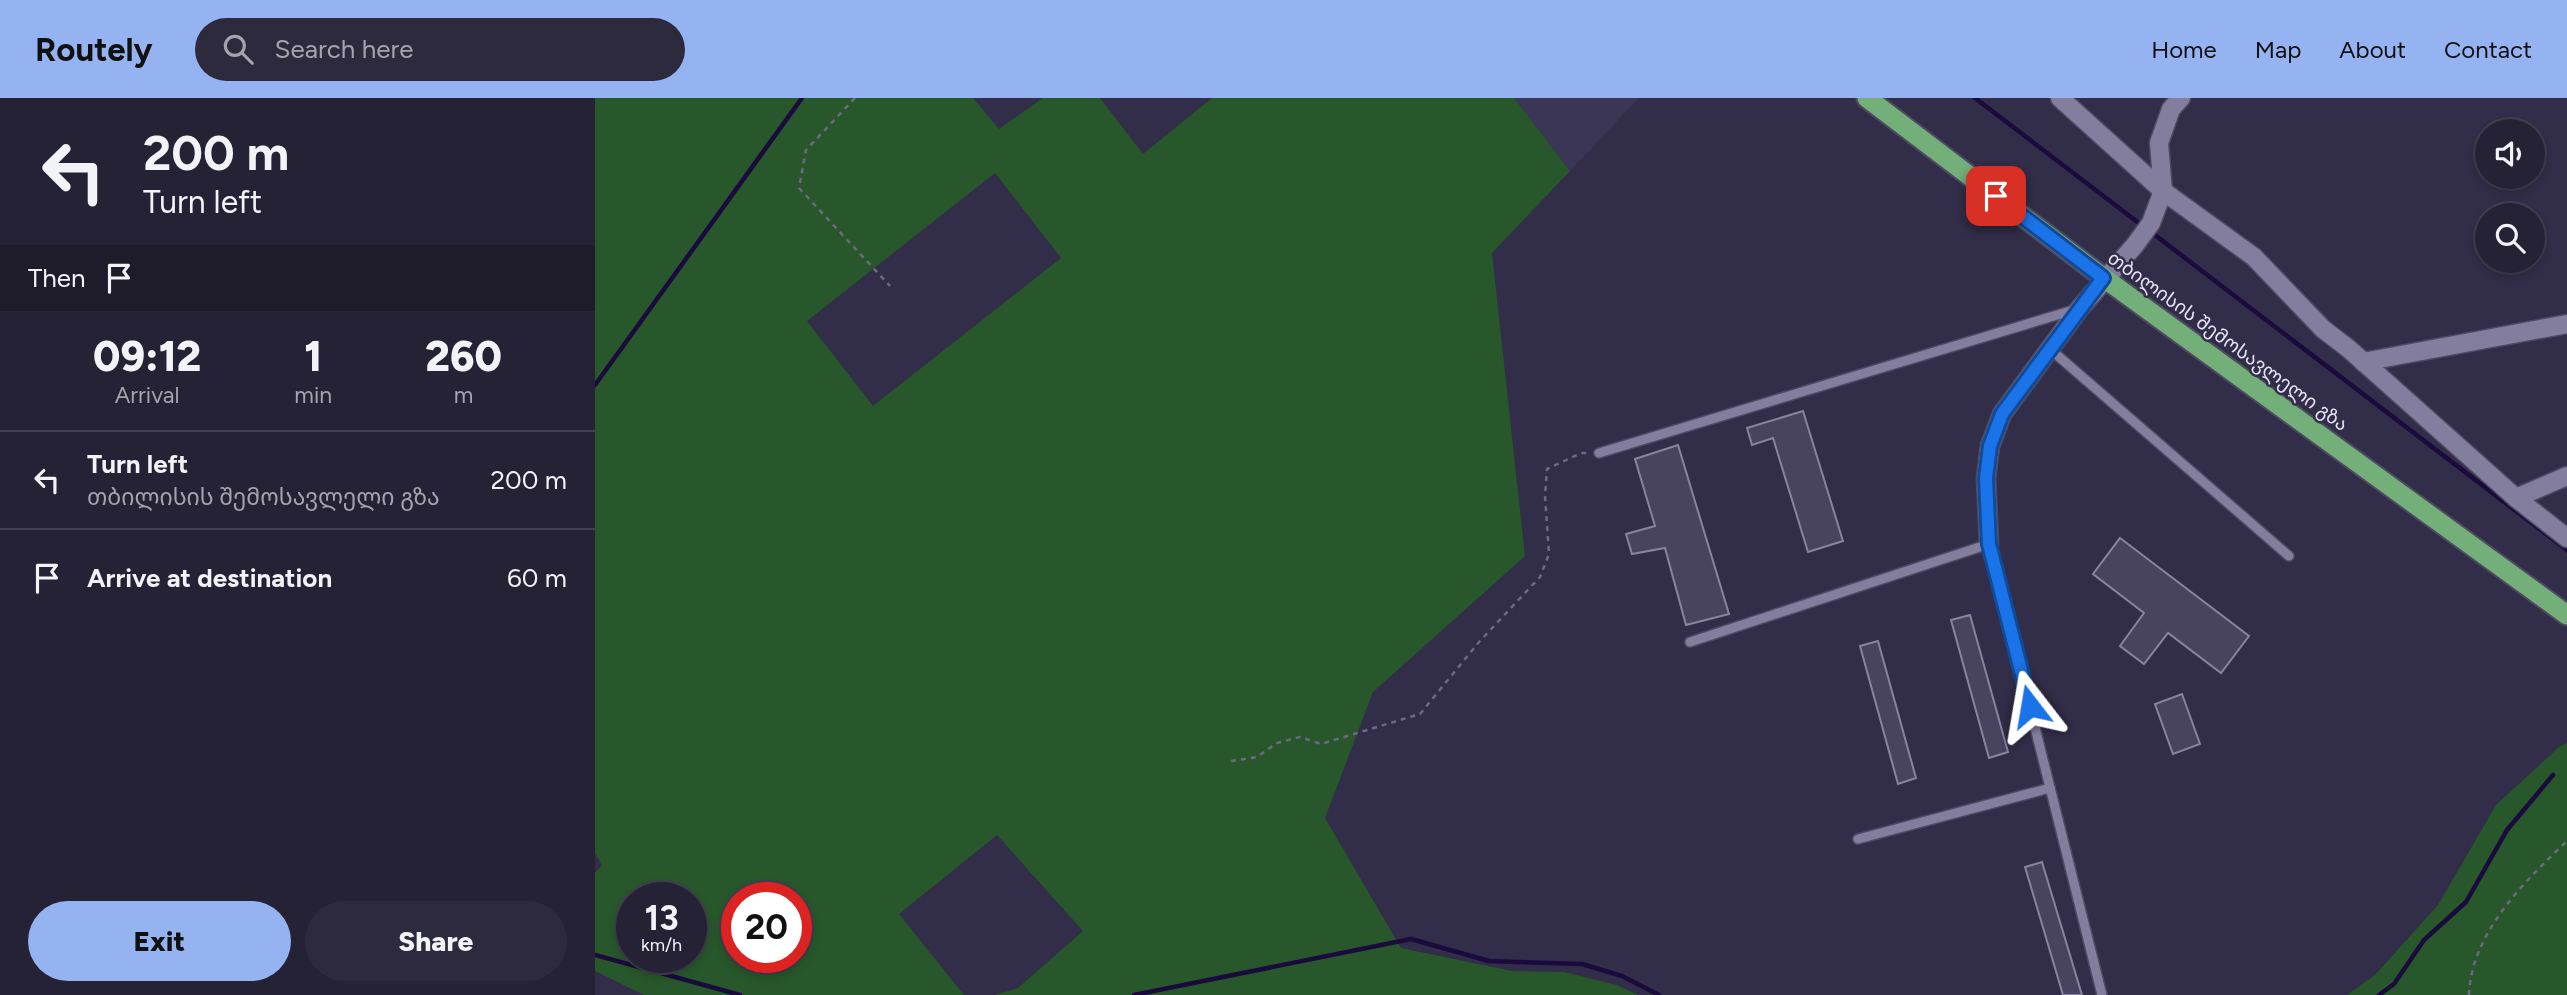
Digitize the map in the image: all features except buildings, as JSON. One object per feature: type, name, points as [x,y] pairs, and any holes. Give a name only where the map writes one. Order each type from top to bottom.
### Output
[{"type":"highway","name":"თბილისის შემოსავლელი გზა","points":[[1867,98],[2103,278],[2567,615]]},
{"type":"street","points":[[2060,98],[2163,191],[2254,257],[2323,329],[2516,498],[2567,538]]},
{"type":"street","points":[[1989,544],[1986,478],[1990,446],[2002,414],[2080,307],[2151,223],[2163,191],[2159,143],[2171,109],[2181,98]]},
{"type":"street","points":[[2363,362],[2567,324]]},
{"type":"street","points":[[2516,498],[2567,476]]},
{"type":"lane","points":[[1599,453],[2080,307]]},
{"type":"lane","points":[[2050,349],[2289,556]]},
{"type":"lane","points":[[1690,642],[1989,544],[2102,995]]},
{"type":"lane","points":[[1857,839],[2050,788]]},
{"type":"path","points":[[855,98],[806,150],[799,188],[890,286]]},
{"type":"path","points":[[1231,761],[1257,757],[1277,743],[1300,737],[1321,744],[1420,714],[1479,642],[1540,577],[1549,554],[1545,496],[1547,469],[1581,453],[1599,453]]},
{"type":"path","points":[[2469,995],[2469,975],[2490,929],[2535,872],[2567,841]]},
{"type":"shaded area","points":[[1514,98],[1639,98],[1570,171]]},
{"type":"green space","points":[[595,98],[973,98],[999,129],[1043,98],[1100,98],[1143,154],[1212,98],[1514,98],[1570,171],[1492,253],[1525,556],[1373,692],[1325,818],[1401,948],[1512,971],[1564,972],[1617,985],[1638,995],[995,995],[1018,988],[1083,931],[997,835],[899,914],[964,995],[644,995],[595,971],[595,873],[602,865],[595,853]],"holes":[[[995,173],[1061,258],[873,406],[807,321]]]},
{"type":"green space","points":[[2567,743],[2567,995],[2347,995],[2375,975],[2438,905],[2496,805],[2559,747]]},
{"type":"waterway","points":[[595,385],[802,98]]},
{"type":"waterway","points":[[1975,98],[2144,227]]},
{"type":"waterway","points":[[2151,232],[2567,550]]},
{"type":"waterway","points":[[2379,995],[2394,984],[2424,940],[2466,902],[2507,830],[2553,775]]},
{"type":"waterway","points":[[1134,995],[1411,939],[1489,961],[1582,964],[1622,976],[1659,995]]},
{"type":"waterway","points":[[595,955],[740,995]]},
{"type":"route","points":[[1996,196],[2103,278],[2002,414],[1990,446],[1986,478],[1989,544],[2030,706]]}]
